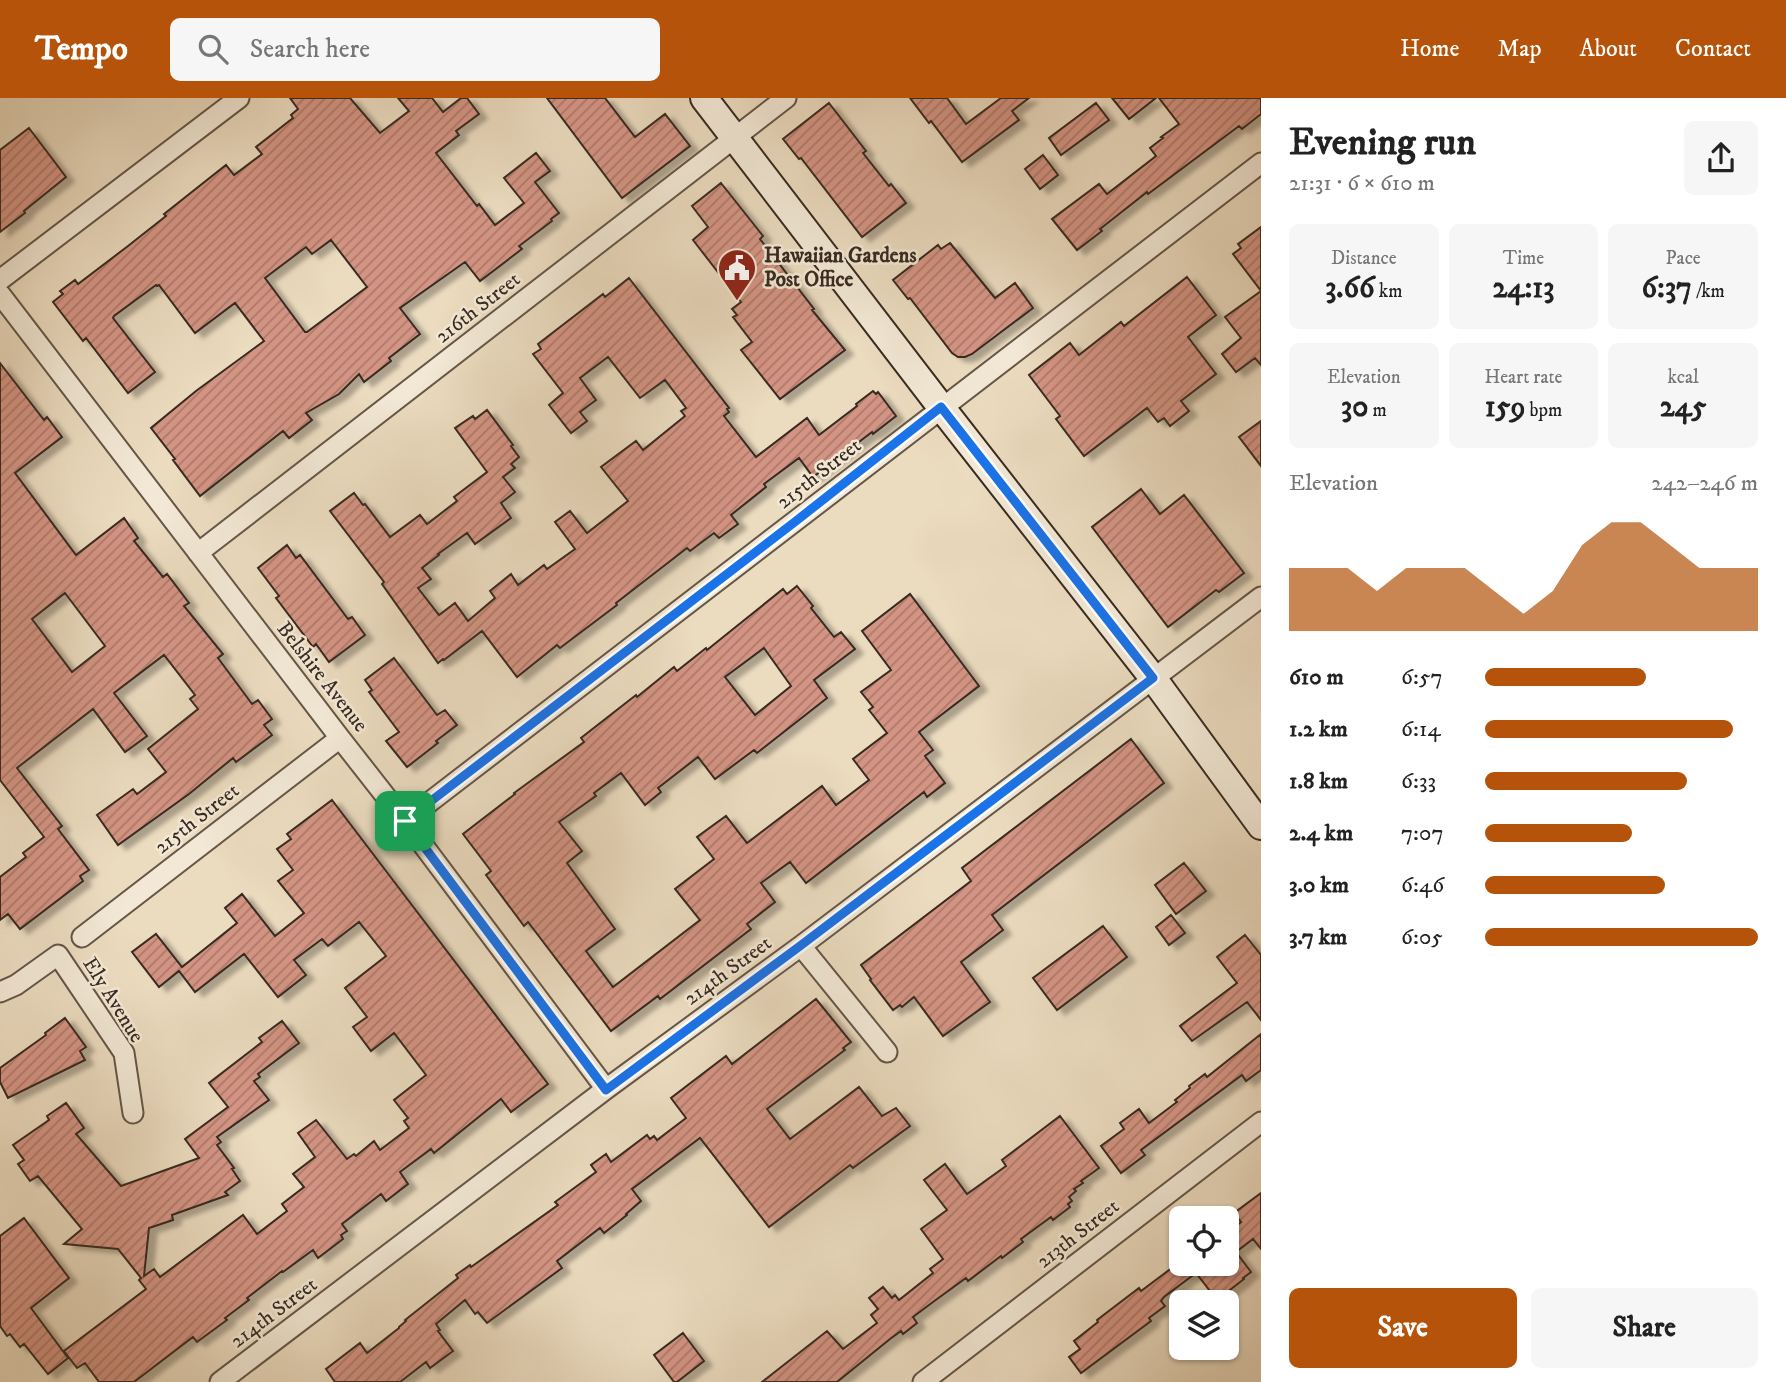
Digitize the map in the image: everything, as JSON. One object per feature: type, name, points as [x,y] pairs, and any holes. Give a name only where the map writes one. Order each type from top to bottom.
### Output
[{"type":"main road","points":[[704,98],[1153,678],[1261,826]]},
{"type":"street","points":[[0,280],[239,98]]},
{"type":"street","name":"216th Street","points":[[198,553],[786,98]]},
{"type":"street","name":"215th Street","points":[[405,821],[1261,163]]},
{"type":"street","name":"Belshire Avenue","points":[[0,294],[405,821],[606,1090]]},
{"type":"street","name":"214th Street","points":[[220,1382],[1261,597]]},
{"type":"street","name":"215th Street","points":[[82,937],[340,738]]},
{"type":"street","points":[[800,946],[887,1052]]},
{"type":"street","name":"Ely Avenue","points":[[0,992],[16,985],[58,956],[124,1054],[133,1112]]},
{"type":"street","name":"213th Street","points":[[923,1382],[1261,1122]]},
{"type":"building","points":[[290,98],[350,98],[380,133],[409,111],[398,98],[432,98],[443,112],[461,98],[467,98],[479,114],[456,131],[459,135],[436,153],[477,206],[479,204],[495,225],[524,203],[504,178],[536,153],[550,171],[535,182],[559,213],[519,246],[522,249],[480,281],[465,262],[400,308],[420,334],[364,382],[359,374],[339,394],[306,413],[312,420],[289,438],[283,431],[200,496],[151,428],[264,341],[235,303],[195,333],[159,285],[156,285],[113,318],[155,372],[128,393],[86,338],[83,341],[53,302],[63,294],[60,291],[75,280],[78,284],[166,216],[164,214],[226,165],[234,175],[262,154],[256,147],[293,118],[291,115],[298,109]],"holes":[[[331,240],[367,287],[305,332],[265,278],[306,247],[312,254]]]},
{"type":"building","points":[[547,98],[605,98],[635,137],[665,114],[690,146],[622,198]]},
{"type":"building","points":[[910,98],[947,98],[966,124],[1001,98],[1029,98],[1012,111],[1019,120],[962,162]]},
{"type":"building","points":[[1112,98],[1156,98],[1129,119]]},
{"type":"building","points":[[1159,98],[1261,98],[1261,114],[1242,129],[1239,126],[1148,194],[1147,192],[1077,250],[1052,219],[1099,184],[1107,194],[1156,156],[1150,148],[1179,124]]},
{"type":"building","points":[[829,103],[866,151],[863,153],[906,203],[862,237],[783,139]]},
{"type":"building","points":[[1096,103],[1109,120],[1061,155],[1049,138]]},
{"type":"building","points":[[29,128],[66,177],[0,232],[0,150]]},
{"type":"building","points":[[1043,155],[1058,175],[1040,189],[1025,169]]},
{"type":"building","points":[[721,183],[763,236],[760,239],[814,309],[812,310],[845,350],[780,399],[741,350],[752,342],[733,317],[737,315],[732,309],[741,302],[693,240],[708,227],[692,206]]},
{"type":"building","points":[[1261,227],[1261,291],[1233,254],[1241,248],[1238,244]]},
{"type":"building","points":[[950,243],[995,298],[1015,283],[1033,308],[965,357],[952,353],[893,280],[938,245],[941,249]]},
{"type":"building","points":[[1187,277],[1216,315],[1188,337],[1216,374],[1181,401],[1189,411],[1170,426],[1164,418],[1158,422],[1147,408],[1084,456],[1056,419],[1060,416],[1029,375],[1070,343],[1079,355],[1121,322],[1124,326]]},
{"type":"building","points":[[629,278],[729,408],[729,412],[724,416],[756,457],[807,418],[819,435],[873,391],[876,394],[878,392],[896,416],[813,477],[799,458],[764,484],[766,487],[731,515],[738,524],[719,538],[714,533],[690,551],[687,548],[616,603],[617,605],[560,648],[557,645],[517,677],[482,631],[438,663],[382,584],[384,582],[330,511],[354,493],[390,537],[420,515],[427,524],[457,501],[454,497],[487,472],[455,428],[487,410],[519,457],[511,464],[515,468],[503,477],[515,492],[501,503],[511,518],[475,544],[467,533],[438,554],[422,568],[431,579],[418,588],[439,615],[455,603],[468,621],[495,598],[490,591],[511,574],[518,585],[544,565],[547,569],[575,549],[555,522],[570,511],[587,533],[628,501],[601,467],[636,441],[643,450],[685,416],[681,411],[686,408],[665,380],[640,398],[608,357],[580,378],[596,400],[580,412],[587,421],[571,433],[549,405],[563,393],[533,354],[541,349],[538,344],[603,294],[605,297]]},
{"type":"building","points":[[1261,291],[1261,365],[1255,358],[1236,372],[1222,354],[1241,338],[1225,317]]},
{"type":"building","points":[[0,363],[44,420],[47,417],[62,437],[15,473],[76,555],[124,518],[138,538],[134,541],[163,577],[167,574],[189,603],[184,606],[223,654],[218,658],[252,704],[258,700],[272,719],[264,725],[272,735],[236,762],[233,758],[189,794],[118,845],[97,815],[133,789],[137,794],[166,772],[148,749],[198,709],[190,699],[195,695],[164,655],[114,693],[147,736],[125,752],[93,709],[17,768],[62,826],[58,829],[89,870],[80,876],[83,881],[20,929],[8,914],[0,920],[0,877],[26,857],[23,853],[44,837],[0,780]],"holes":[[[65,593],[105,646],[72,672],[32,619]]]},
{"type":"building","points":[[1261,421],[1261,466],[1239,437]]},
{"type":"building","points":[[1141,489],[1160,514],[1184,495],[1244,573],[1219,592],[1216,590],[1168,627],[1092,527]]},
{"type":"building","points":[[287,545],[296,558],[300,555],[348,619],[352,617],[365,635],[329,662],[316,644],[313,647],[276,598],[279,596],[258,568]]},
{"type":"building","points":[[797,586],[834,637],[841,632],[855,649],[814,680],[827,698],[757,753],[754,750],[715,779],[698,757],[658,788],[661,792],[645,805],[621,773],[594,793],[596,796],[559,822],[582,851],[567,863],[615,929],[586,951],[613,987],[700,920],[675,889],[714,859],[697,837],[726,816],[747,843],[822,786],[836,805],[869,780],[853,759],[887,733],[869,710],[873,707],[861,692],[891,670],[862,631],[910,594],[979,686],[919,732],[933,750],[925,756],[945,783],[927,797],[924,792],[806,883],[790,862],[761,883],[775,902],[747,924],[751,929],[660,999],[658,996],[611,1031],[528,922],[524,926],[486,875],[491,871],[463,834],[584,742],[581,738],[636,695],[637,697],[674,667],[677,671],[706,648],[707,650],[783,589],[787,594]],"holes":[[[764,648],[791,686],[755,715],[725,677]]]},
{"type":"building","points":[[394,658],[437,715],[445,710],[457,725],[407,767],[386,741],[399,732],[369,692],[372,690],[365,680]]},
{"type":"building","points":[[1131,739],[1164,783],[992,915],[1003,930],[961,962],[990,1002],[943,1036],[914,997],[902,1007],[900,1005],[893,1010],[861,965],[971,881],[962,868]]},
{"type":"building","points":[[332,800],[548,1084],[511,1112],[501,1099],[434,1153],[431,1149],[400,1172],[408,1184],[386,1201],[381,1194],[342,1224],[347,1231],[341,1235],[343,1239],[318,1258],[313,1250],[282,1271],[247,1298],[249,1300],[225,1318],[227,1320],[197,1342],[193,1337],[134,1382],[99,1382],[85,1363],[77,1368],[64,1351],[146,1289],[139,1280],[141,1278],[118,1249],[64,1244],[82,1229],[38,1176],[30,1181],[18,1164],[24,1160],[13,1145],[49,1120],[47,1116],[66,1103],[84,1128],[76,1134],[121,1186],[199,1158],[185,1139],[228,1107],[209,1083],[262,1042],[259,1038],[282,1021],[299,1043],[258,1074],[260,1077],[254,1081],[269,1100],[217,1137],[221,1142],[217,1145],[240,1181],[225,1192],[228,1195],[172,1215],[173,1220],[149,1228],[144,1276],[154,1269],[160,1277],[243,1215],[257,1234],[287,1211],[282,1204],[304,1187],[293,1174],[315,1157],[298,1133],[316,1120],[347,1159],[354,1154],[356,1156],[374,1141],[380,1150],[409,1128],[404,1121],[408,1118],[394,1100],[426,1075],[394,1033],[371,1051],[353,1027],[367,1017],[345,988],[386,956],[359,922],[328,946],[322,939],[294,960],[306,975],[278,997],[244,954],[195,992],[179,971],[159,987],[132,952],[156,934],[182,967],[237,923],[225,908],[242,894],[275,936],[304,913],[278,881],[293,870],[277,849],[291,839],[287,834]]},
{"type":"building","points":[[1184,863],[1206,891],[1176,914],[1155,885]]},
{"type":"building","points":[[1171,915],[1185,933],[1169,945],[1156,927]]},
{"type":"building","points":[[1103,926],[1127,957],[1057,1010],[1033,978]]},
{"type":"building","points":[[1245,935],[1261,955],[1261,1020],[1247,1002],[1192,1041],[1180,1026],[1237,983],[1217,957]]},
{"type":"building","points":[[816,999],[851,1042],[843,1048],[845,1050],[767,1109],[790,1139],[859,1087],[882,1116],[896,1108],[910,1126],[853,1168],[850,1165],[769,1227],[700,1138],[632,1189],[641,1201],[627,1215],[604,1233],[600,1228],[557,1261],[562,1268],[487,1323],[478,1312],[475,1314],[465,1300],[436,1324],[453,1351],[430,1368],[426,1362],[400,1382],[335,1382],[326,1369],[360,1343],[367,1353],[458,1278],[456,1275],[558,1205],[555,1202],[596,1172],[591,1165],[606,1154],[611,1162],[647,1135],[650,1139],[654,1136],[657,1140],[686,1118],[671,1098],[726,1056],[732,1064]]},
{"type":"building","points":[[65,1018],[86,1047],[80,1051],[85,1060],[8,1098],[0,1082],[0,1068]]},
{"type":"building","points":[[1261,1034],[1261,1070],[1246,1081],[1242,1075],[1141,1150],[1145,1155],[1121,1173],[1101,1146],[1124,1129],[1120,1123],[1139,1109],[1149,1123],[1177,1102],[1175,1100],[1190,1088],[1189,1086],[1205,1074],[1207,1077]]},
{"type":"building","points":[[1060,1116],[1099,1168],[1074,1189],[1076,1191],[1069,1197],[1072,1201],[1068,1204],[1070,1207],[1021,1239],[1023,1242],[1002,1258],[1001,1256],[968,1281],[966,1278],[913,1317],[917,1323],[903,1334],[901,1331],[890,1339],[837,1382],[762,1382],[827,1331],[843,1349],[877,1323],[871,1315],[878,1309],[869,1298],[883,1287],[892,1298],[895,1295],[899,1300],[933,1273],[930,1269],[943,1259],[921,1229],[947,1210],[924,1180],[945,1164],[967,1194],[1006,1166],[1002,1160]]},
{"type":"building","points":[[1261,1193],[1261,1249],[1253,1239],[1239,1250],[1239,1209]]},
{"type":"building","points":[[24,1218],[69,1278],[31,1308],[68,1358],[48,1374],[24,1344],[20,1347],[0,1326],[0,1236]]},
{"type":"building","points":[[1239,1256],[1251,1272],[1230,1290],[1209,1290],[1198,1276],[1239,1276]]},
{"type":"building","points":[[1169,1270],[1169,1276],[1192,1276],[1173,1290],[1169,1290],[1161,1301],[1165,1306],[1149,1318],[1151,1321],[1081,1373],[1069,1357],[1080,1349],[1074,1341],[1139,1288],[1141,1291]]},
{"type":"building","points":[[683,1333],[704,1361],[674,1382],[654,1355]]},
{"type":"place","name":"Hawaiian Gardens Post Office","points":[[737,302]]},
{"type":"route","points":[[941,407],[1153,678],[606,1090],[405,821],[941,407]]}]
